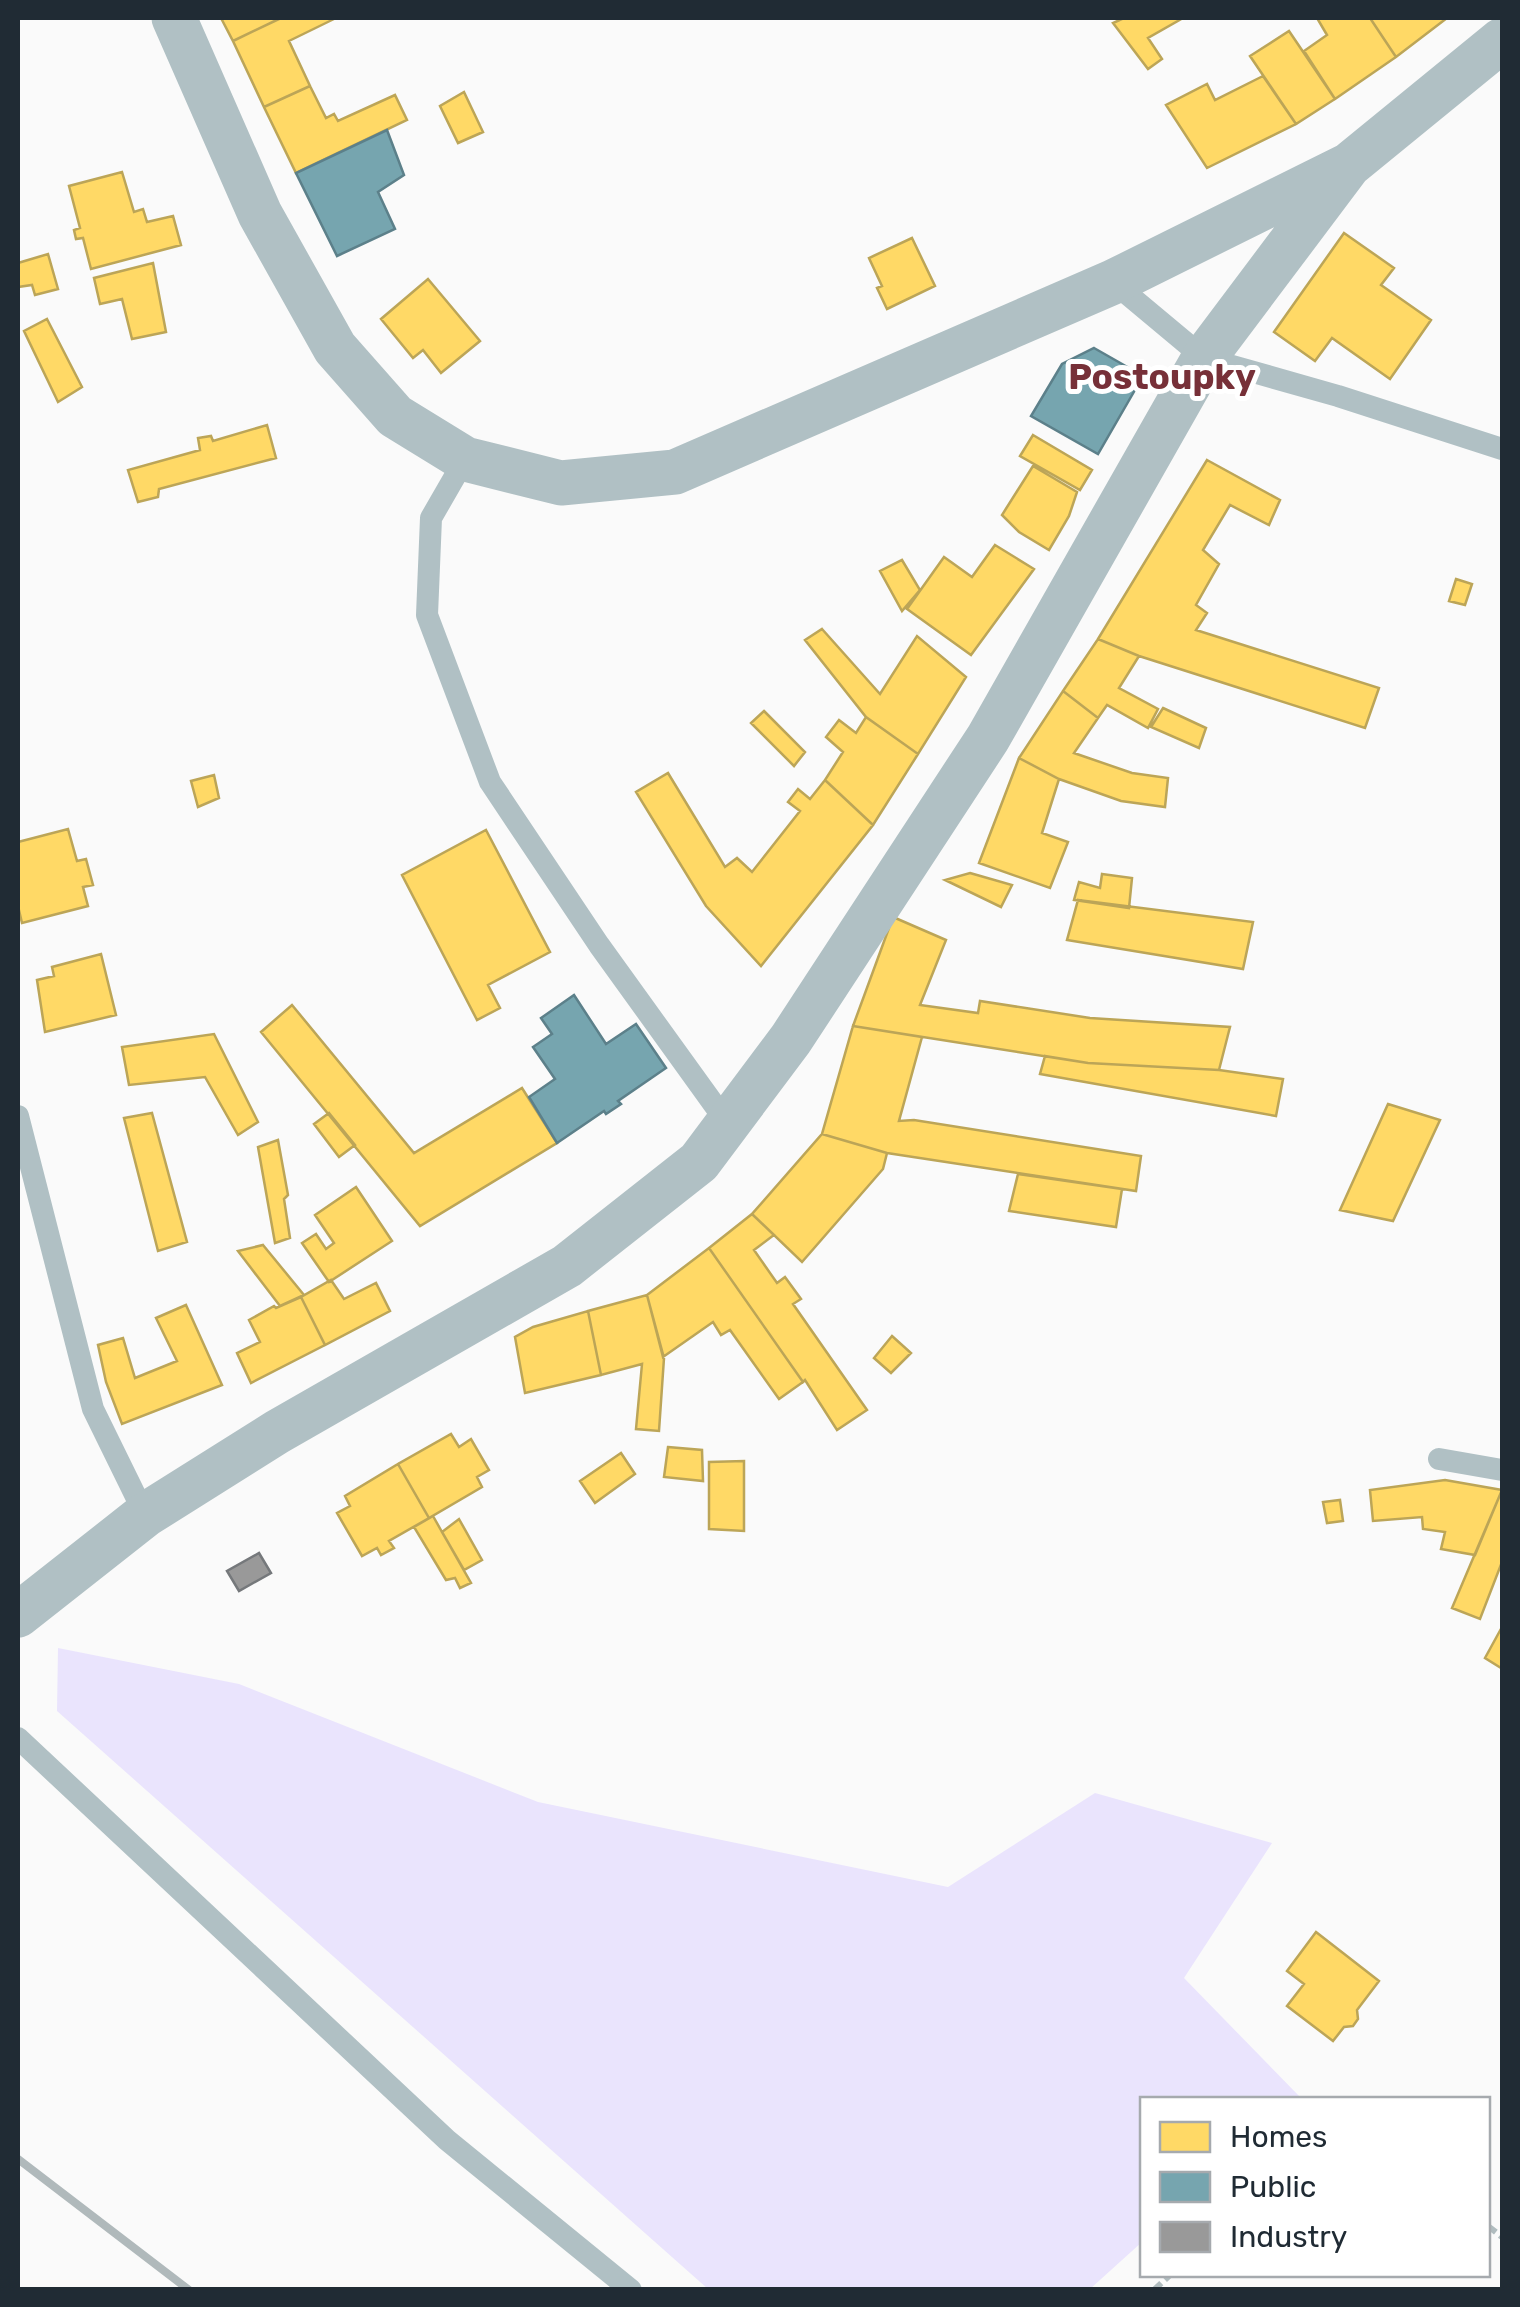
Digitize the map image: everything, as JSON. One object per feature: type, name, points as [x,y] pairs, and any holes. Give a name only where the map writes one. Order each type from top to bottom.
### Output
[{"type":"street","points":[[174,18],[260,214],[335,348],[396,416],[466,459],[562,483],[675,472],[1113,282],[1349,164],[1502,40]]},
{"type":"street","points":[[18,1615],[145,1515],[277,1432],[567,1266],[699,1162],[791,1039],[988,738],[1204,358],[1349,164]]},
{"type":"lane","points":[[1113,282],[1204,358],[1502,449]]},
{"type":"lane","points":[[466,459],[431,518],[427,615],[490,782],[599,945],[728,1124]]},
{"type":"lane","points":[[18,1116],[93,1409],[145,1515]]},
{"type":"lane","points":[[1439,1459],[1502,1470]]},
{"type":"lane","points":[[18,1738],[447,2140],[630,2290]]},
{"type":"shaded area","points":[[58,1648],[239,1684],[538,1802],[948,1887],[1095,1793],[1272,1843],[1184,1978],[1300,2097],[1140,2097],[1140,2244],[1090,2289],[708,2289],[57,1711]]},
{"type":"building: Homes","points":[[221,18],[281,18],[233,41]]},
{"type":"building: Homes","points":[[281,18],[336,18],[289,41],[310,86],[264,107],[233,41]]},
{"type":"building: Homes","points":[[1124,18],[1183,18],[1148,38],[1162,59],[1148,69],[1113,23]]},
{"type":"building: Homes","points":[[1317,18],[1370,18],[1396,57],[1335,99],[1304,51],[1327,35]]},
{"type":"building: Homes","points":[[1370,18],[1447,18],[1396,57]]},
{"type":"building: Homes","points":[[1289,31],[1335,99],[1296,124],[1250,56]]},
{"type":"building: Homes","points":[[1263,76],[1296,124],[1207,168],[1166,105],[1207,84],[1215,100]]},
{"type":"building: Homes","points":[[310,86],[326,118],[334,114],[338,121],[395,95],[407,120],[296,173],[264,107]]},
{"type":"building: Homes","points":[[464,92],[483,132],[458,143],[440,106]]},
{"type":"building: Homes","points":[[122,172],[134,212],[143,209],[147,222],[173,216],[181,245],[91,269],[83,238],[76,239],[74,230],[80,228],[69,186]]},
{"type":"building: Homes","points":[[1344,233],[1394,268],[1381,285],[1431,320],[1390,379],[1332,338],[1315,361],[1274,332]]},
{"type":"building: Homes","points":[[912,238],[935,286],[887,309],[869,258]]},
{"type":"building: Homes","points":[[48,254],[58,289],[35,295],[32,285],[18,287],[18,263]]},
{"type":"building: Homes","points":[[153,263],[166,332],[132,339],[122,299],[100,304],[94,278]]},
{"type":"building: Homes","points":[[428,279],[480,341],[441,373],[423,350],[413,358],[381,319]]},
{"type":"building: Homes","points":[[47,319],[82,387],[58,402],[24,331]]},
{"type":"building: Homes","points":[[267,425],[276,458],[159,489],[158,497],[138,502],[128,470],[200,450],[198,438],[211,436],[213,441]]},
{"type":"building: Homes","points":[[1033,435],[1092,470],[1080,490],[1020,456]]},
{"type":"building: Homes","points":[[1207,460],[1280,500],[1269,525],[1230,505],[1203,550],[1219,564],[1196,605],[1207,613],[1196,630],[1379,688],[1365,728],[1139,656],[1098,639]]},
{"type":"building: Homes","points":[[1033,466],[1077,492],[1069,516],[1049,550],[1019,532],[1002,515]]},
{"type":"building: Homes","points":[[995,545],[1034,569],[971,655],[907,609],[944,557],[972,577]]},
{"type":"building: Homes","points":[[902,560],[920,590],[902,611],[880,571]]},
{"type":"building: Homes","points":[[1456,579],[1472,584],[1465,605],[1449,601]]},
{"type":"building: Homes","points":[[822,629],[880,694],[917,636],[966,677],[918,754],[866,717],[805,640]]},
{"type":"building: Homes","points":[[1098,639],[1139,656],[1119,688],[1158,709],[1148,728],[1107,705],[1098,718],[1063,691]]},
{"type":"building: Homes","points":[[1063,691],[1098,718],[1074,753],[1132,773],[1168,778],[1165,807],[1121,801],[1059,779],[1019,758]]},
{"type":"building: Homes","points":[[1163,708],[1206,728],[1199,748],[1151,727]]},
{"type":"building: Homes","points":[[764,711],[805,752],[794,766],[751,723]]},
{"type":"building: Homes","points":[[866,717],[918,754],[873,825],[825,780],[843,752],[826,737],[839,720],[856,733]]},
{"type":"building: Homes","points":[[1019,758],[1059,779],[1042,833],[1068,842],[1050,888],[979,863]]},
{"type":"building: Homes","points":[[668,773],[725,867],[737,858],[752,872],[800,811],[788,802],[798,789],[810,799],[825,780],[873,825],[761,966],[706,906],[636,792]]},
{"type":"building: Homes","points":[[214,775],[219,798],[198,807],[191,781]]},
{"type":"building: Homes","points":[[68,829],[77,861],[86,859],[93,885],[83,887],[88,906],[22,923],[18,906],[18,842]]},
{"type":"building: Homes","points":[[486,830],[550,952],[488,985],[500,1008],[477,1020],[402,875]]},
{"type":"building: Homes","points":[[970,873],[1012,885],[1001,907],[945,880]]},
{"type":"building: Homes","points":[[1102,874],[1132,878],[1129,908],[1074,900],[1079,882],[1100,888]]},
{"type":"building: Homes","points":[[1078,900],[1253,922],[1243,969],[1067,940]]},
{"type":"building: Homes","points":[[893,917],[946,940],[920,1005],[978,1013],[980,1001],[1090,1018],[1230,1027],[1219,1070],[1088,1063],[853,1026]]},
{"type":"building: Homes","points":[[101,954],[116,1015],[45,1032],[37,980],[54,976],[52,967]]},
{"type":"building: Homes","points":[[292,1005],[414,1153],[522,1088],[557,1143],[420,1226],[261,1032]]},
{"type":"building: Homes","points":[[853,1026],[922,1037],[899,1121],[914,1120],[1141,1156],[1136,1191],[887,1153],[822,1134]]},
{"type":"building: Homes","points":[[214,1034],[258,1122],[238,1135],[205,1077],[129,1085],[122,1047]]},
{"type":"building: Homes","points":[[1045,1056],[1283,1079],[1276,1116],[1040,1074]]},
{"type":"building: Homes","points":[[1388,1104],[1440,1120],[1393,1221],[1340,1210]]},
{"type":"building: Homes","points":[[152,1113],[187,1242],[158,1251],[124,1118]]},
{"type":"building: Homes","points":[[329,1113],[355,1145],[339,1157],[314,1124]]},
{"type":"building: Homes","points":[[822,1134],[887,1153],[883,1169],[802,1262],[752,1214]]},
{"type":"building: Homes","points":[[278,1140],[288,1195],[284,1199],[290,1238],[275,1243],[258,1147]]},
{"type":"building: Homes","points":[[1018,1174],[1122,1189],[1116,1227],[1009,1211]]},
{"type":"building: Homes","points":[[356,1187],[392,1241],[329,1282],[302,1243],[316,1234],[326,1249],[334,1243],[315,1215]]},
{"type":"building: Homes","points":[[752,1214],[774,1235],[754,1250],[777,1283],[785,1277],[801,1299],[793,1304],[867,1410],[837,1430],[709,1248]]},
{"type":"building: Homes","points":[[263,1245],[304,1295],[280,1306],[238,1251]]},
{"type":"building: Homes","points":[[709,1248],[803,1382],[779,1399],[730,1330],[721,1335],[713,1322],[663,1357],[647,1295]]},
{"type":"building: Homes","points":[[331,1280],[344,1299],[376,1283],[390,1311],[325,1345],[301,1297]]},
{"type":"building: Homes","points":[[647,1295],[664,1358],[659,1431],[636,1429],[642,1364],[601,1375],[588,1311]]},
{"type":"building: Homes","points":[[301,1297],[325,1345],[251,1383],[237,1353],[260,1342],[249,1320]]},
{"type":"building: Homes","points":[[186,1305],[222,1385],[122,1424],[106,1382],[98,1345],[123,1338],[135,1378],[177,1361],[156,1318]]},
{"type":"building: Homes","points":[[588,1311],[601,1375],[525,1393],[515,1337],[533,1327]]},
{"type":"building: Homes","points":[[892,1336],[911,1353],[891,1373],[874,1358]]},
{"type":"building: Homes","points":[[451,1434],[459,1447],[471,1439],[489,1470],[477,1477],[482,1487],[429,1518],[398,1464]]},
{"type":"building: Homes","points":[[668,1447],[702,1450],[703,1481],[664,1477]]},
{"type":"building: Homes","points":[[621,1453],[635,1474],[595,1503],[580,1481]]},
{"type":"building: Homes","points":[[744,1461],[744,1531],[709,1529],[709,1462]]},
{"type":"building: Homes","points":[[398,1464],[429,1518],[389,1541],[394,1548],[381,1555],[377,1548],[362,1556],[337,1513],[350,1506],[345,1496]]},
{"type":"building: Homes","points":[[1445,1480],[1502,1490],[1475,1555],[1441,1549],[1445,1532],[1423,1529],[1422,1517],[1373,1521],[1370,1490]]},
{"type":"building: Homes","points":[[1502,1490],[1502,1562],[1480,1619],[1452,1608]]},
{"type":"building: Homes","points":[[1340,1500],[1343,1521],[1327,1523],[1323,1502]]},
{"type":"building: Homes","points":[[433,1516],[471,1583],[460,1588],[455,1578],[446,1580],[414,1527]]},
{"type":"building: Homes","points":[[459,1519],[482,1560],[464,1570],[442,1532]]},
{"type":"building: Homes","points":[[1502,1627],[1502,1666],[1501,1668],[1485,1658]]},
{"type":"building: Homes","points":[[1316,1932],[1379,1981],[1357,2010],[1358,2019],[1353,2026],[1344,2027],[1333,2041],[1287,2006],[1304,1984],[1287,1971]]},
{"type":"building: Public","points":[[387,130],[404,175],[378,192],[395,229],[337,256],[296,173]]},
{"type":"building: Public","points":[[1094,348],[1143,376],[1098,454],[1031,416],[1062,364]]},
{"type":"building: Public","points":[[574,995],[606,1044],[636,1024],[666,1068],[618,1101],[621,1104],[557,1143],[529,1097],[555,1079],[533,1047],[552,1034],[541,1018]]},
{"type":"building: Industry","points":[[259,1553],[271,1573],[239,1591],[227,1571]]},
{"type":"railway","points":[[18,2159],[189,2290]]},
{"type":"district","name":"Postoupky","points":[[1162,377]]}]
